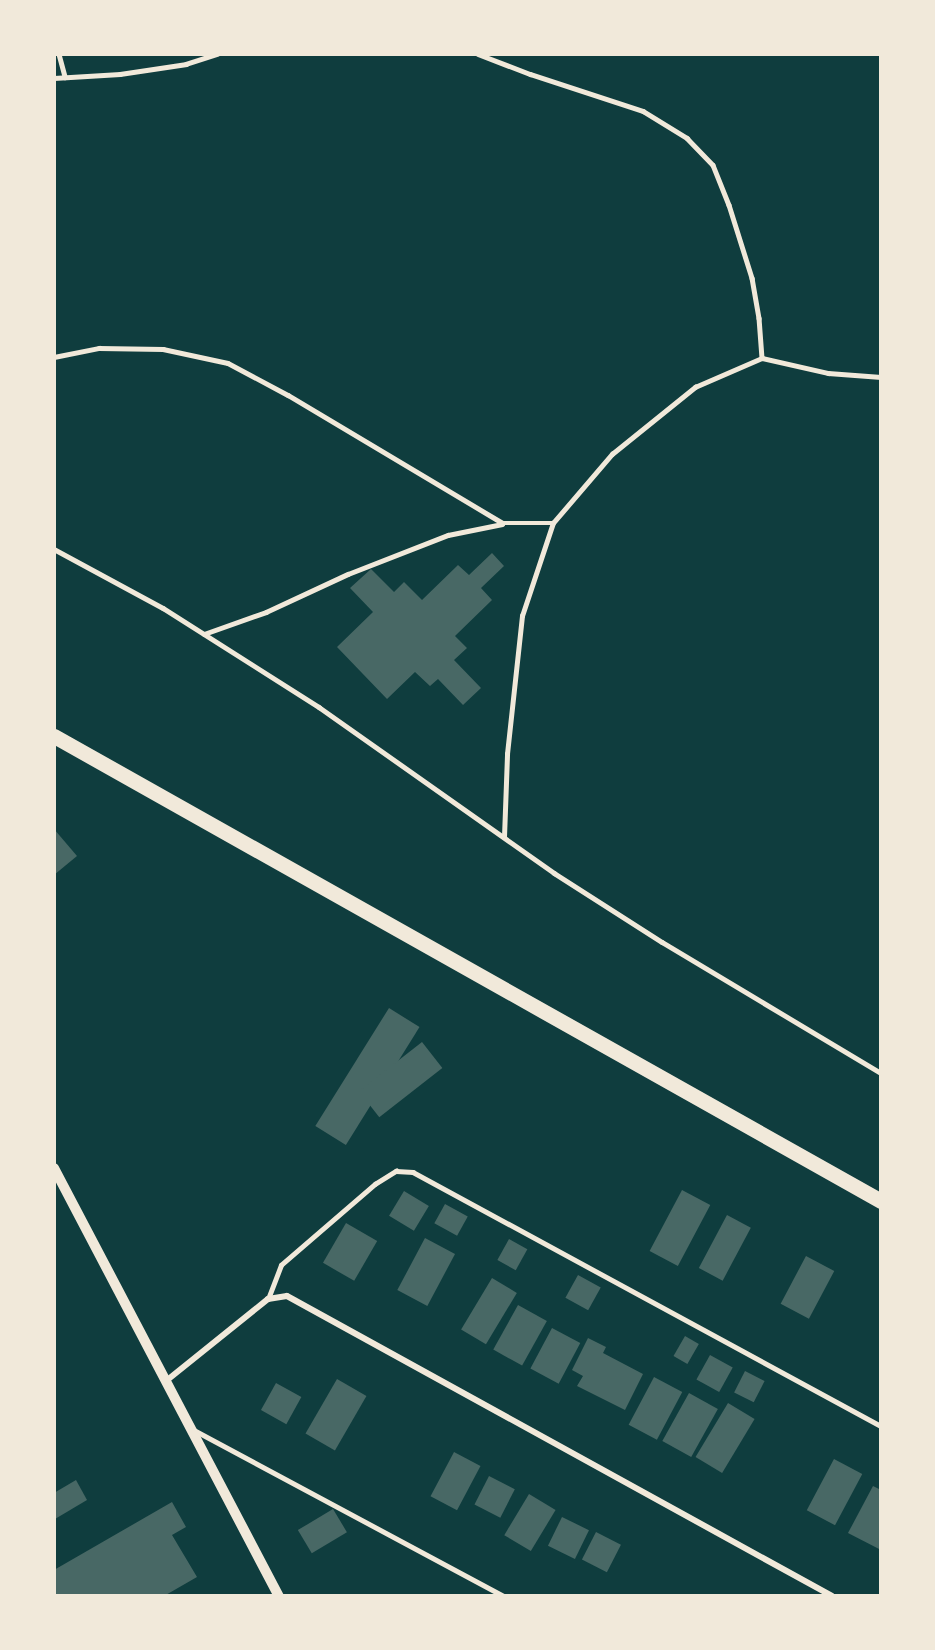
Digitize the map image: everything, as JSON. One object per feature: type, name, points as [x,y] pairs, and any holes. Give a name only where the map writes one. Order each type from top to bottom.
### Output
[{"type":"main road","points":[[54,736],[881,1201]]},
{"type":"street","points":[[54,1168],[279,1596]]},
{"type":"street","points":[[166,1381],[268,1299],[287,1296],[832,1596]]},
{"type":"lane","points":[[59,54],[66,77]]},
{"type":"lane","points":[[54,78],[120,74],[186,64],[217,54]]},
{"type":"lane","points":[[478,54],[530,74],[643,111],[687,138],[713,165],[729,205],[752,278],[759,318],[762,358]]},
{"type":"lane","points":[[54,357],[99,348],[163,349],[228,363],[288,395],[503,524]]},
{"type":"lane","points":[[504,837],[507,754],[522,616],[553,523],[612,454],[695,387],[762,358],[828,373],[881,377]]},
{"type":"lane","points":[[204,634],[266,612],[348,573],[448,535],[503,524],[553,523]]},
{"type":"lane","points":[[54,549],[164,608],[320,707],[504,837],[662,942],[881,1073]]},
{"type":"lane","points":[[268,1299],[280,1265],[375,1184],[396,1171],[413,1172],[881,1426]]},
{"type":"lane","points":[[191,1428],[504,1596]]},
{"type":"building","points":[[492,553],[504,566],[481,588],[492,600],[455,636],[467,648],[454,660],[481,688],[463,705],[438,679],[430,686],[415,672],[387,699],[337,647],[373,612],[350,588],[371,569],[394,592],[404,582],[422,600],[458,565],[469,575]]},
{"type":"building","points":[[54,829],[77,856],[54,875]]},
{"type":"building","points":[[389,1008],[420,1027],[346,1145],[315,1126]]},
{"type":"building","points":[[422,1042],[442,1068],[379,1117],[359,1091]]},
{"type":"building","points":[[682,1190],[710,1205],[678,1266],[650,1251]]},
{"type":"building","points":[[404,1191],[429,1206],[414,1231],[389,1216]]},
{"type":"building","points":[[445,1204],[468,1217],[457,1236],[434,1223]]},
{"type":"building","points":[[727,1215],[751,1228],[723,1281],[699,1268]]},
{"type":"building","points":[[346,1223],[377,1241],[354,1281],[323,1263]]},
{"type":"building","points":[[425,1238],[455,1254],[427,1306],[397,1290]]},
{"type":"building","points":[[509,1239],[527,1249],[516,1270],[497,1260]]},
{"type":"building","points":[[806,1256],[834,1271],[809,1319],[781,1304]]},
{"type":"building","points":[[578,1275],[601,1288],[588,1310],[565,1298]]},
{"type":"building","points":[[492,1278],[517,1293],[486,1344],[461,1329]]},
{"type":"building","points":[[518,1305],[547,1321],[522,1366],[493,1350]]},
{"type":"building","points":[[552,1328],[580,1343],[559,1384],[530,1369]]},
{"type":"building","points":[[685,1336],[699,1344],[687,1364],[674,1356]]},
{"type":"building","points":[[588,1338],[606,1347],[603,1353],[643,1374],[625,1410],[577,1386],[583,1376],[572,1370]]},
{"type":"building","points":[[710,1355],[733,1368],[719,1392],[696,1379]]},
{"type":"building","points":[[745,1371],[765,1381],[754,1402],[734,1392]]},
{"type":"building","points":[[654,1377],[682,1392],[657,1440],[629,1425]]},
{"type":"building","points":[[337,1379],[366,1396],[335,1451],[306,1434]]},
{"type":"building","points":[[276,1383],[301,1397],[286,1424],[261,1410]]},
{"type":"building","points":[[689,1393],[718,1409],[691,1457],[662,1441]]},
{"type":"building","points":[[728,1403],[755,1419],[722,1473],[696,1457]]},
{"type":"building","points":[[454,1452],[480,1466],[457,1510],[431,1496]]},
{"type":"building","points":[[834,1459],[862,1474],[835,1525],[807,1510]]},
{"type":"building","points":[[489,1476],[515,1489],[500,1518],[474,1505]]},
{"type":"building","points":[[76,1480],[87,1500],[55,1519],[54,1493]]},
{"type":"building","points":[[873,1486],[881,1490],[881,1550],[848,1533]]},
{"type":"building","points":[[529,1494],[556,1510],[531,1551],[504,1535]]},
{"type":"building","points":[[172,1502],[186,1527],[172,1535],[197,1577],[164,1596],[54,1596],[54,1570]]},
{"type":"building","points":[[333,1509],[347,1532],[312,1553],[298,1530]]},
{"type":"building","points":[[562,1517],[589,1530],[575,1559],[548,1546]]},
{"type":"building","points":[[596,1532],[621,1545],[607,1572],[582,1560]]}]
